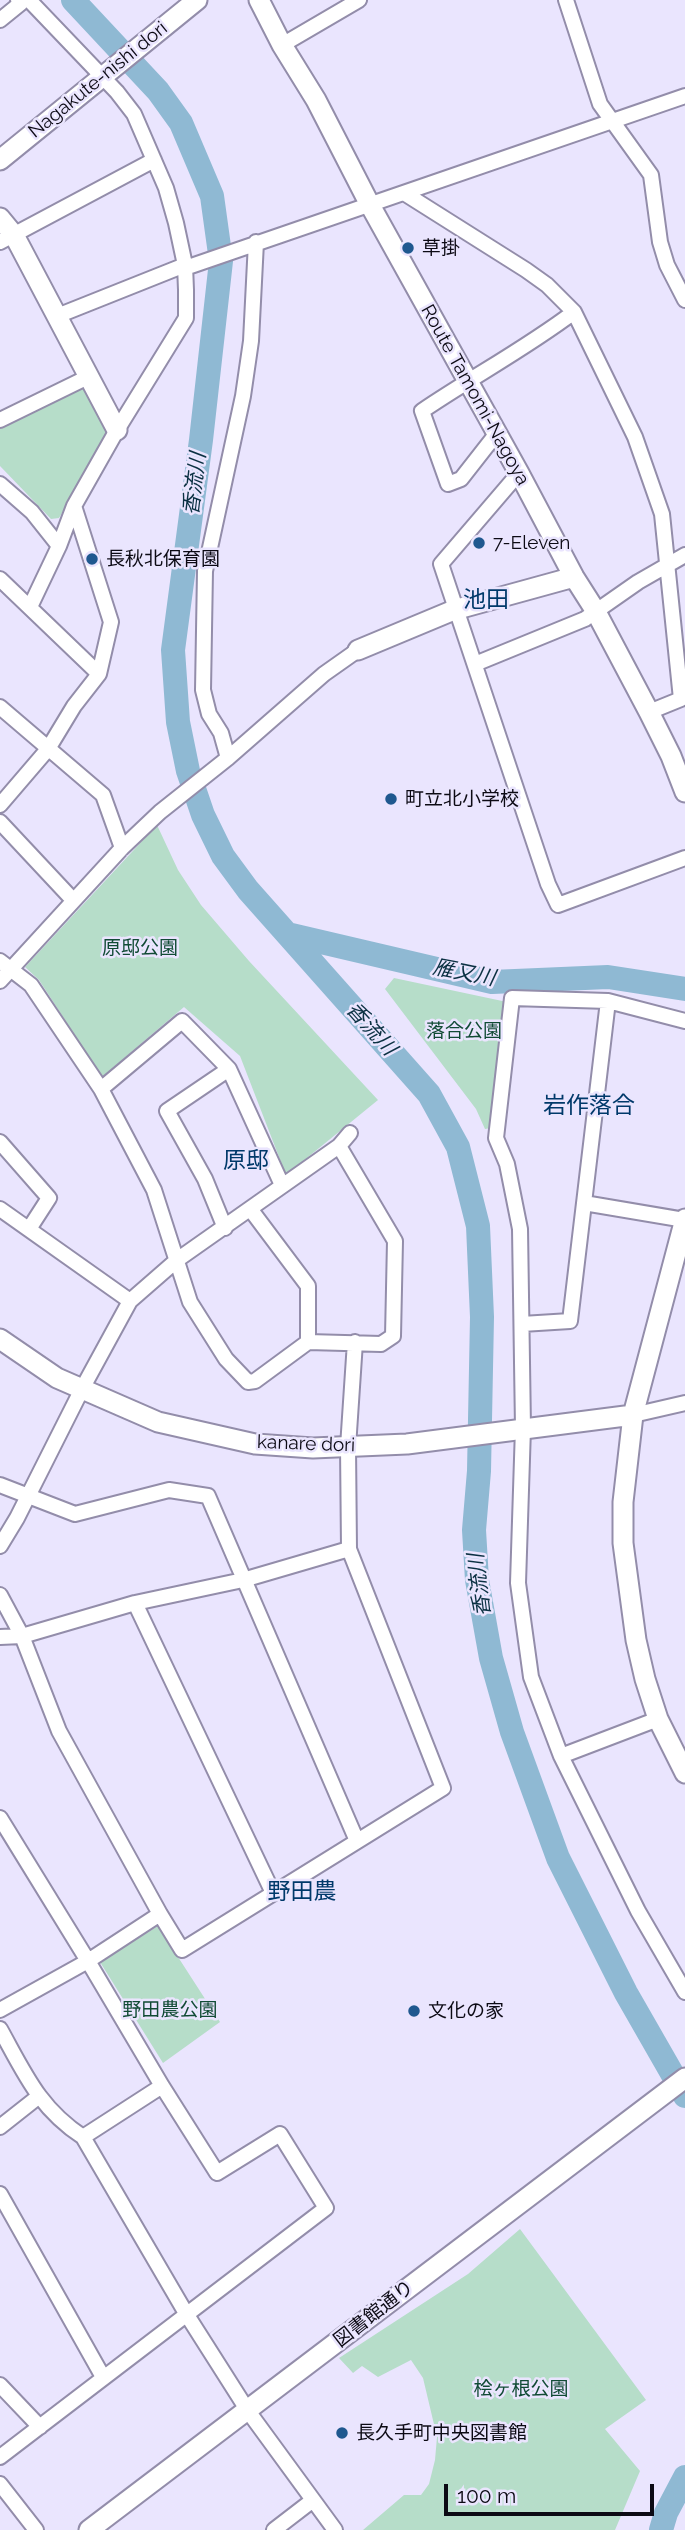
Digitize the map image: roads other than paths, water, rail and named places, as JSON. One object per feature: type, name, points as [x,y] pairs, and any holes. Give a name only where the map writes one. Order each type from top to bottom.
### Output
[{"type":"street","points":[[0,20],[21,3],[18,0]]},
{"type":"street","points":[[29,0],[106,75],[134,114],[154,160],[188,265],[186,318],[74,506],[60,546],[30,607]]},
{"type":"street","name":"Nagakute-nishi dori","points":[[0,160],[197,0]]},
{"type":"street","name":"Route Tamomi-Nagoya","points":[[259,0],[519,473],[573,577],[595,610],[671,756],[685,792]]},
{"type":"street","points":[[282,45],[359,0]]},
{"type":"street","points":[[566,0],[600,104],[651,176],[660,242],[667,265],[685,300]]},
{"type":"street","points":[[57,316],[188,265],[685,96]]},
{"type":"street","points":[[7,239],[154,160]]},
{"type":"street","points":[[404,193],[526,270],[547,285],[574,312],[635,436],[662,514],[681,699],[649,712]]},
{"type":"street","points":[[0,218],[7,239],[57,316],[117,430]]},
{"type":"street","points":[[222,762],[221,733],[209,714],[203,690],[205,571],[243,396],[251,341],[253,243]]},
{"type":"street","points":[[497,433],[461,479],[448,484],[422,411],[468,380],[535,342],[574,312]]},
{"type":"street","points":[[0,420],[88,377]]},
{"type":"street","points":[[519,473],[441,564],[454,610],[475,664],[548,884],[558,905],[685,858]]},
{"type":"street","points":[[0,484],[33,512],[60,546]]},
{"type":"street","points":[[0,805],[48,749],[74,706],[99,674],[111,622],[74,506]]},
{"type":"street","points":[[475,664],[585,619],[595,610],[685,555]]},
{"type":"street","points":[[0,981],[6,965],[122,848],[324,674],[358,650],[454,610],[573,577]]},
{"type":"street","points":[[0,579],[99,674]]},
{"type":"street","points":[[0,707],[103,795],[122,848]]},
{"type":"street","points":[[0,822],[73,900]]},
{"type":"street","points":[[6,965],[31,985],[101,1089],[154,1190],[190,1303],[226,1359],[248,1382],[255,1381],[308,1342],[381,1344],[393,1336],[395,1241],[339,1146]]},
{"type":"street","points":[[685,1021],[608,1001],[512,998],[496,1138],[509,1174],[520,1229],[522,1324],[517,1429],[518,1583],[531,1677],[561,1756],[638,1911],[685,1992]]},
{"type":"street","points":[[522,1324],[570,1321],[608,1001]]},
{"type":"street","points":[[101,1089],[182,1021],[229,1069],[282,1185]]},
{"type":"street","points":[[225,1228],[205,1179],[167,1111],[229,1069]]},
{"type":"street","points":[[0,1546],[130,1301],[177,1259],[251,1210],[339,1146],[350,1133]]},
{"type":"street","points":[[0,1142],[49,1198],[29,1229]]},
{"type":"street","points":[[584,1203],[685,1220],[632,1415],[623,1502],[623,1542],[636,1640],[658,1718],[685,1773]]},
{"type":"street","points":[[0,1209],[130,1301]]},
{"type":"street","points":[[251,1210],[308,1286],[308,1342]]},
{"type":"street","name":"kanare dori","points":[[0,1339],[57,1378],[158,1422],[255,1444],[313,1448],[407,1444],[632,1415]]},
{"type":"street","points":[[0,1595],[22,1636],[59,1731],[182,1950],[443,1788],[349,1549],[348,1447],[355,1342]]},
{"type":"street","points":[[632,1415],[685,1403]]},
{"type":"street","points":[[0,1485],[75,1514],[169,1490],[208,1496],[357,1841]]},
{"type":"street","points":[[0,1637],[22,1636],[135,1603],[243,1580],[349,1549]]},
{"type":"street","points":[[135,1603],[274,1893]]},
{"type":"street","points":[[561,1756],[658,1718]]},
{"type":"street","points":[[0,2457],[326,2208],[280,2134],[217,2174],[1,1819]]},
{"type":"street","points":[[0,2010],[88,1961],[160,1914]]},
{"type":"street","points":[[0,2029],[38,2097],[67,2126],[83,2137],[187,2315],[248,2411],[335,2530]]},
{"type":"street","name":"図書館通り","points":[[89,2530],[685,2078]]},
{"type":"street","points":[[83,2137],[162,2086]]},
{"type":"street","points":[[0,2127],[38,2097]]},
{"type":"street","points":[[0,2194],[103,2377]]},
{"type":"street","points":[[0,2385],[40,2427]]},
{"type":"street","points":[[0,2484],[36,2530]]},
{"type":"street","points":[[274,2530],[313,2500]]},
{"type":"waterway","name":"香流川","points":[[73,0],[158,91],[181,123],[212,196],[221,261],[173,650],[178,722],[188,771],[203,815],[223,856],[248,890],[429,1094],[458,1147],[478,1226],[482,1317],[479,1471],[474,1530],[477,1580],[491,1658],[512,1732],[558,1858],[626,1993],[685,2096]]},
{"type":"waterway","name":"雁又川","points":[[287,934],[492,982],[608,977],[685,989]]},
{"type":"waterway","name":"香流川","points":[[661,2530],[666,2513],[685,2477]]},
{"type":"place","name":"草掛","points":[[408,248]]},
{"type":"place","name":"7-Eleven","points":[[479,543]]},
{"type":"place","name":"長秋北保育園","points":[[92,559]]},
{"type":"place","name":"町立北小学校","points":[[391,799]]},
{"type":"place","name":"文化の家","points":[[414,2011]]},
{"type":"place","name":"長久手町中央図書館","points":[[342,2433]]},
{"type":"district","name":"池田","points":[[486,600]]},
{"type":"district","name":"岩作落合","points":[[589,1106]]},
{"type":"district","name":"原邸","points":[[246,1161]]},
{"type":"district","name":"野田農","points":[[302,1892]]},
{"type":"park label","name":"原邸公園","points":[[140,948]]},
{"type":"park label","name":"落合公園","points":[[464,1031]]},
{"type":"park label","name":"野田農公園","points":[[170,2010]]},
{"type":"park label","name":"桧ヶ根公園","points":[[521,2389]]}]
